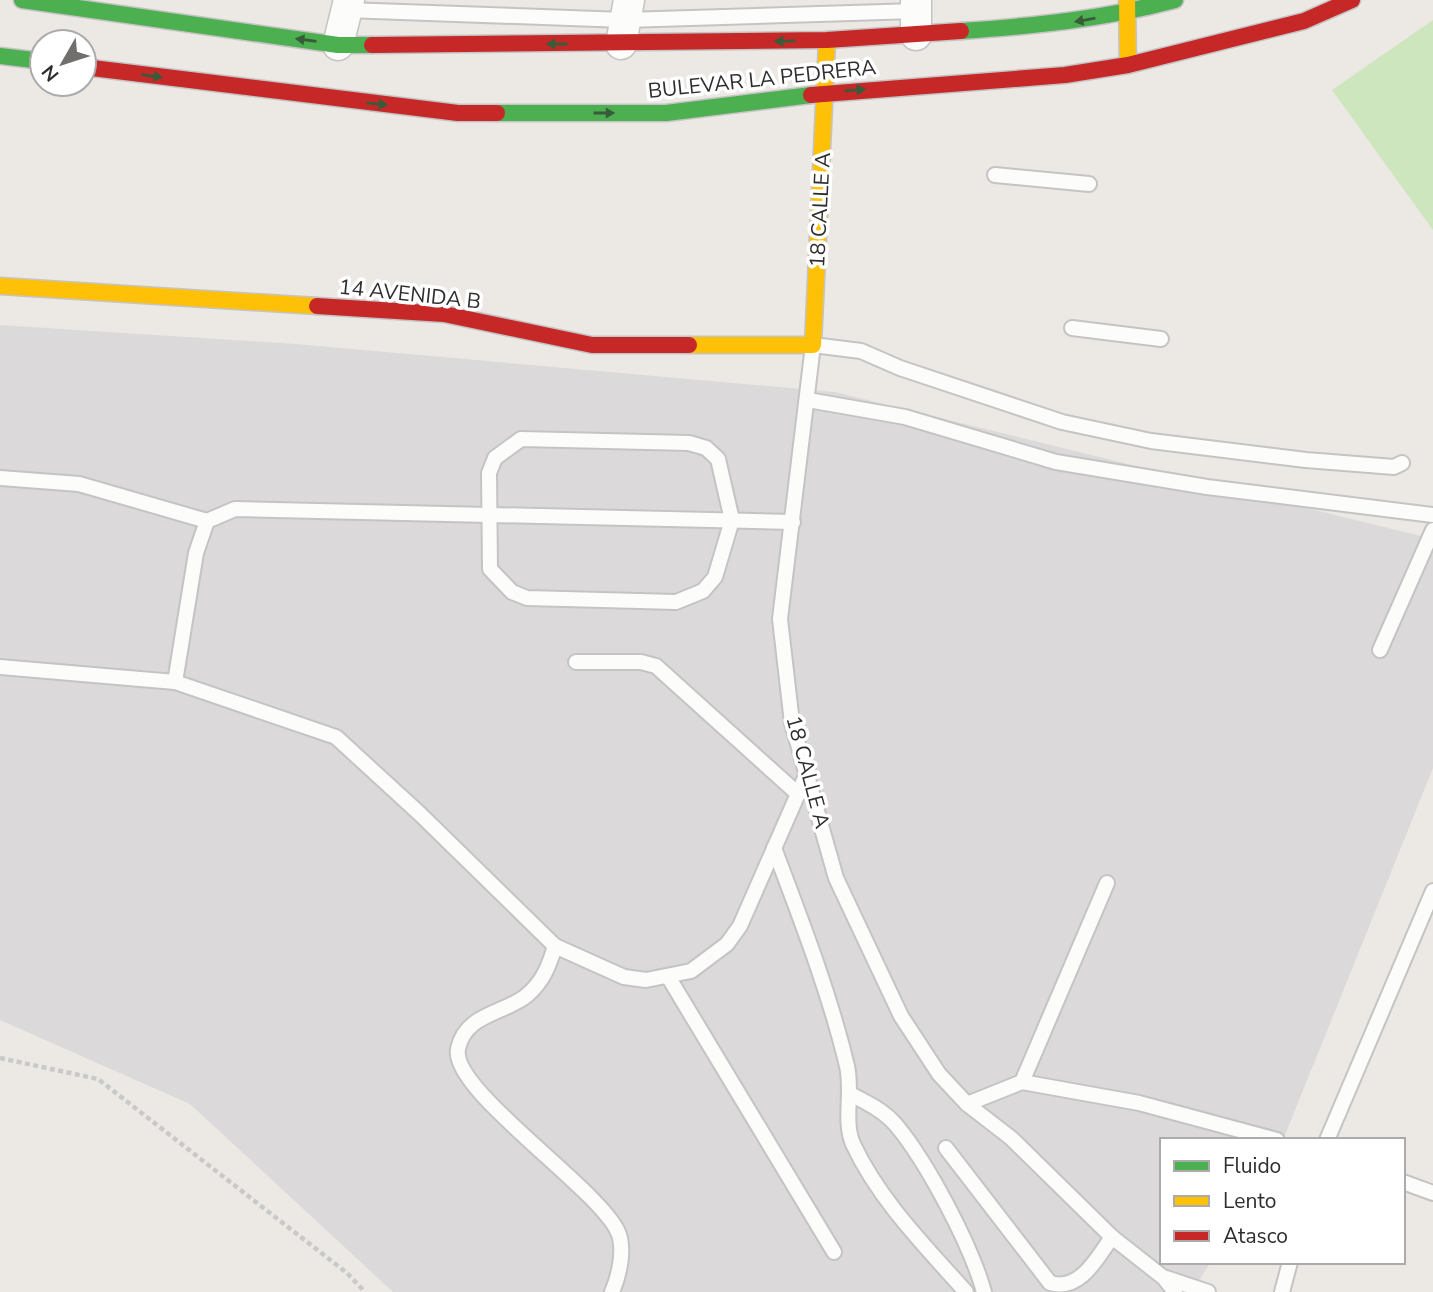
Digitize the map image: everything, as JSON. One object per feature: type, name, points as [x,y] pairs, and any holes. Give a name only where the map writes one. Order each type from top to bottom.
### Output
[{"type":"main road","name":"BULEVAR LA PEDRERA","points":[[22,0],[338,45],[625,21],[827,40],[916,15],[1053,25],[1127,6],[1174,0]]},
{"type":"main road","name":"BULEVAR LA PEDRERA","points":[[98,69],[458,113],[666,114],[825,93],[1065,75],[1128,65],[1304,21],[1352,0]]},
{"type":"main road","points":[[1127,6],[1128,65]]},
{"type":"main road","name":"18 CALLE A","points":[[813,345],[827,40]]},
{"type":"main road","points":[[0,56],[28,59]]},
{"type":"main road","name":"14 AVENIDA B","points":[[0,286],[444,314],[592,345],[813,345]]},
{"type":"street","points":[[338,45],[348,5]]},
{"type":"lane","points":[[348,5],[625,21],[916,15]]},
{"type":"lane","points":[[995,175],[1089,184]]},
{"type":"lane","points":[[1072,328],[1161,339]]},
{"type":"lane","points":[[813,345],[860,351],[900,368],[1062,422],[1151,441],[1306,460],[1394,467],[1402,463]]},
{"type":"lane","name":"18 CALLE A","points":[[813,345],[780,619],[792,723],[808,771],[836,878],[873,958],[916,1039],[939,1074],[967,1104],[1011,1138],[1112,1237],[1164,1278],[1175,1292]]},
{"type":"lane","points":[[808,400],[905,417],[1056,462],[1207,487],[1433,515]]},
{"type":"lane","points":[[521,439],[689,443],[706,448],[718,459],[732,520],[715,578],[703,591],[691,598],[676,602],[527,598],[512,592],[490,569],[489,473],[495,458],[521,439]]},
{"type":"lane","points":[[0,478],[79,484],[207,521],[235,509],[793,522]]},
{"type":"lane","points":[[175,682],[196,553],[207,521]]},
{"type":"lane","points":[[1380,650],[1433,530]]},
{"type":"lane","points":[[576,662],[641,662],[656,666],[798,794]]},
{"type":"lane","points":[[0,667],[175,682],[336,737],[420,814],[555,946],[624,977],[646,980],[669,978],[691,971],[727,944],[740,926],[808,771]]},
{"type":"lane","points":[[774,848],[833,1008],[852,1095],[847,1121],[852,1142],[873,1179],[908,1227],[966,1292]]},
{"type":"lane","points":[[1022,1082],[1107,883]]},
{"type":"lane","points":[[1328,1138],[1433,891]]},
{"type":"lane","points":[[555,946],[545,976],[525,997],[489,1014],[464,1031],[457,1051],[459,1067],[476,1090],[578,1184],[619,1231],[620,1274],[612,1292]]},
{"type":"lane","points":[[669,978],[834,1252]]},
{"type":"lane","points":[[967,1104],[1022,1082],[1139,1103],[1270,1138]]},
{"type":"lane","points":[[852,1095],[873,1105],[895,1125],[911,1148],[965,1241],[984,1292]]},
{"type":"lane","points":[[946,1148],[1050,1283],[1061,1288],[1074,1284],[1090,1269],[1112,1237]]},
{"type":"lane","points":[[1405,1183],[1433,1193]]},
{"type":"lane","points":[[1282,1292],[1289,1264]]},
{"type":"lane","points":[[1164,1278],[1208,1292]]},
{"type":"path","points":[[0,1058],[98,1079],[347,1273],[365,1292]]},
{"type":"shaded area","points":[[0,325],[296,344],[835,392],[1433,539],[1433,768],[1284,1138],[1160,1138],[1160,1264],[1210,1264],[1191,1292],[393,1292],[190,1104],[0,1020]]},
{"type":"green space","points":[[1433,20],[1433,230],[1332,90]]},
{"type":"traffic: fast","points":[[22,0],[338,45],[372,45]]},
{"type":"traffic: fast","points":[[961,31],[1069,21],[1175,0]]},
{"type":"traffic: fast","points":[[0,56],[28,59]]},
{"type":"traffic: fast","points":[[497,113],[666,113],[811,95]]},
{"type":"traffic: slow","points":[[1127,0],[1128,65]]},
{"type":"traffic: slow","points":[[689,345],[813,345],[827,40]]},
{"type":"traffic: slow","points":[[0,286],[317,306]]},
{"type":"traffic: jam","points":[[811,95],[1065,75],[1128,65],[1304,21],[1352,0]]},
{"type":"traffic: jam","points":[[372,45],[827,40],[961,31]]},
{"type":"traffic: jam","points":[[98,69],[458,113],[497,113]]},
{"type":"traffic: jam","points":[[317,306],[444,314],[592,345],[689,345]]}]
